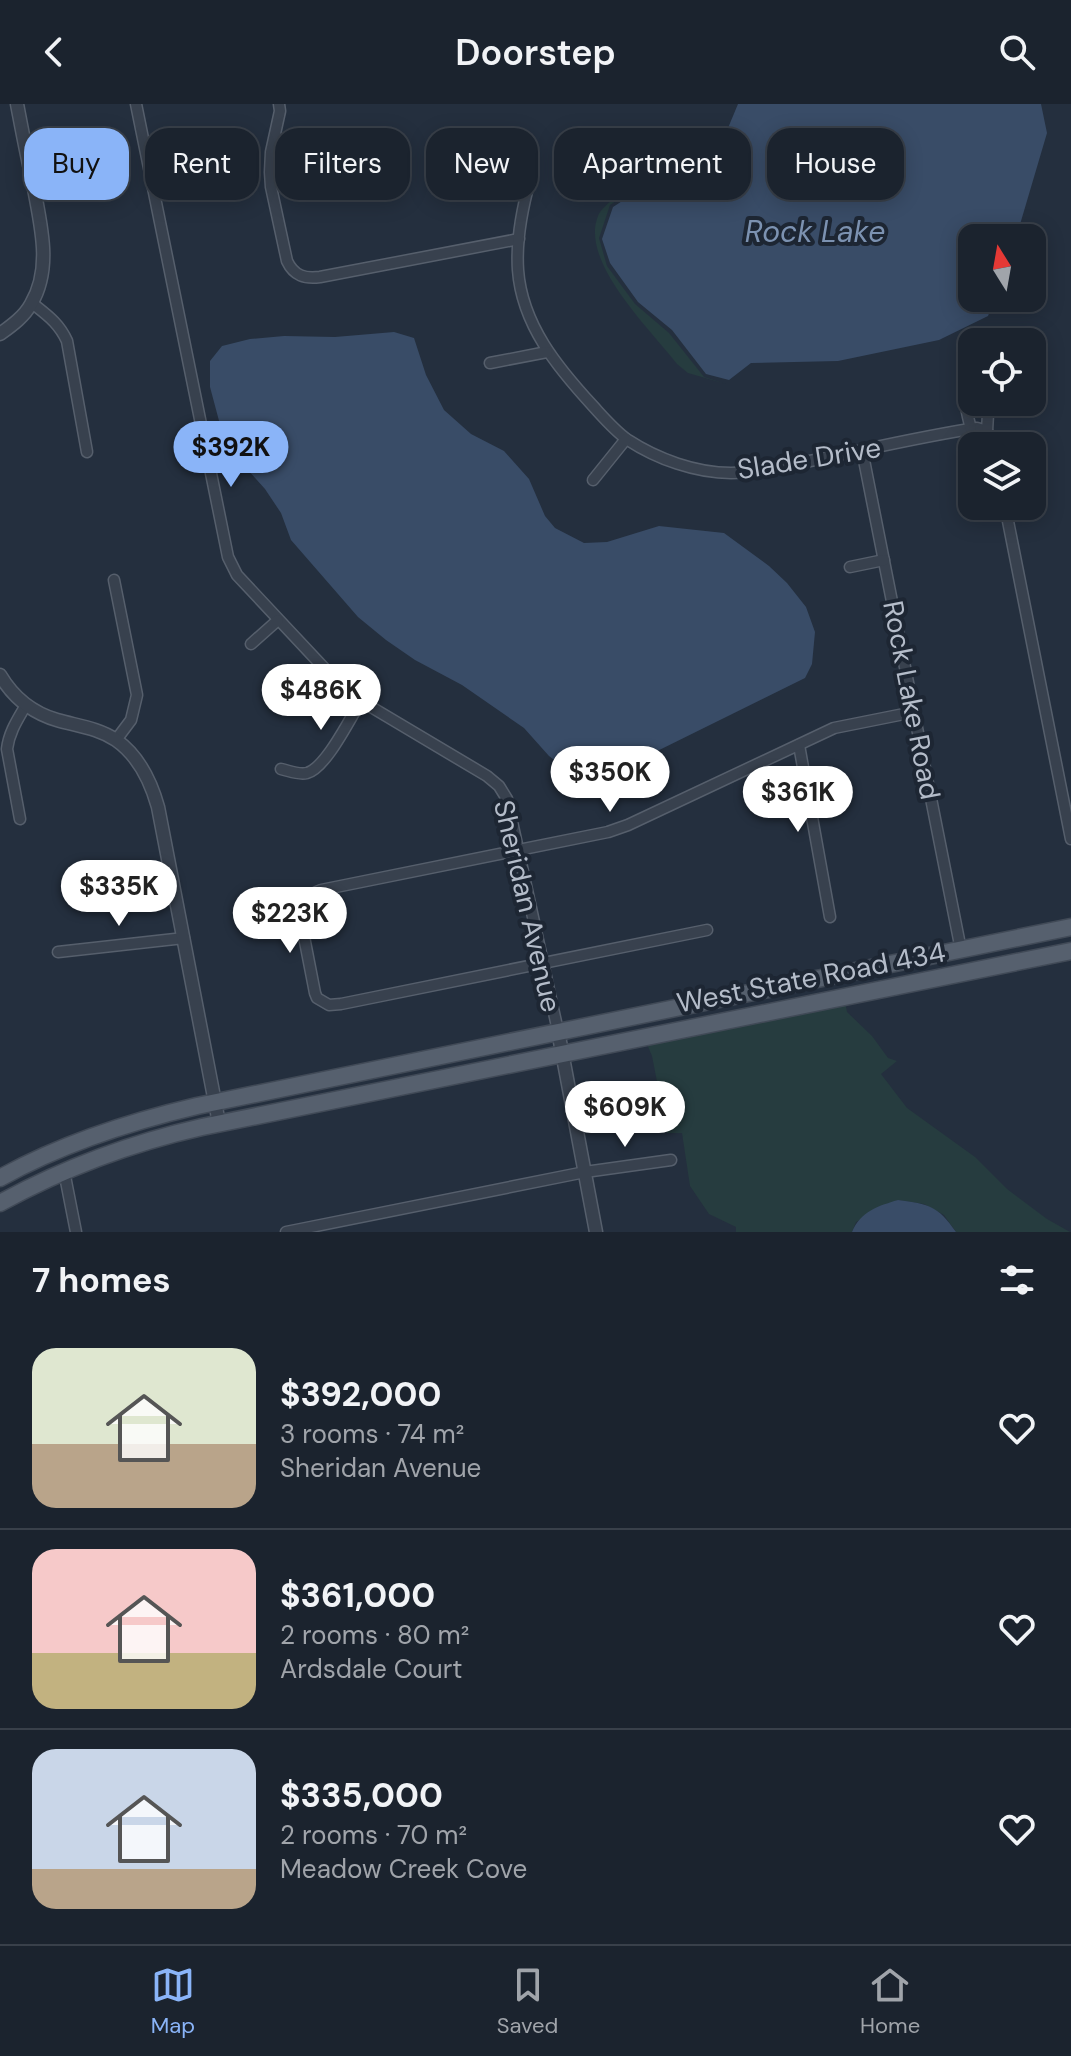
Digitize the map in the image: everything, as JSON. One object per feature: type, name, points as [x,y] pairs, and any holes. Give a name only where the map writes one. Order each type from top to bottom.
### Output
[{"type":"main road","points":[[0,1178],[58,1150],[161,1114],[1071,927]]},
{"type":"main road","points":[[1009,963],[1027,951],[1071,940]]},
{"type":"main road","name":"West State Road 434","points":[[219,1123],[1071,951]]},
{"type":"main road","points":[[0,1203],[41,1181],[135,1144],[219,1123]]},
{"type":"street","points":[[0,334],[32,303],[43,267],[43,240],[17,104]]},
{"type":"street","name":"Sheridan Avenue","points":[[136,104],[228,557],[237,575],[340,685],[499,786],[507,799],[520,851],[558,1031]]},
{"type":"street","points":[[279,104],[271,152],[271,187],[287,261],[290,269],[298,275],[320,277],[519,239]]},
{"type":"street","name":"Slade Drive","points":[[524,200],[518,272],[532,322],[547,352],[588,401],[626,439],[651,452],[680,464],[731,473],[977,428],[987,431]]},
{"type":"street","points":[[32,303],[52,318],[67,341],[87,452]]},
{"type":"street","points":[[490,363],[547,352]]},
{"type":"street","points":[[968,416],[971,429]]},
{"type":"street","points":[[987,431],[988,416]]},
{"type":"street","points":[[593,480],[626,439]]},
{"type":"street","name":"Rock Lake Road","points":[[862,450],[961,950]]},
{"type":"street","points":[[1008,520],[1071,839]]},
{"type":"street","points":[[850,567],[884,560]]},
{"type":"street","points":[[114,580],[137,695],[131,720],[116,740]]},
{"type":"street","points":[[251,644],[278,620]]},
{"type":"street","points":[[0,675],[26,705],[54,719],[94,729],[116,740],[144,771],[155,795],[219,1123]]},
{"type":"street","points":[[281,769],[308,773],[317,768],[361,701]]},
{"type":"street","points":[[20,819],[7,749],[14,726],[26,705]]},
{"type":"street","points":[[707,930],[329,1005],[317,998],[315,993],[300,907],[305,899],[321,890],[608,832],[834,728],[914,712]]},
{"type":"street","points":[[799,745],[830,917]]},
{"type":"street","points":[[58,952],[184,938]]},
{"type":"street","points":[[558,1031],[596,1232]]},
{"type":"street","points":[[286,1232],[585,1172],[671,1160]]},
{"type":"street","points":[[64,1171],[76,1232]]},
{"type":"green space","points":[[612,200],[617,200],[610,205],[599,238],[607,266],[635,304],[669,333],[704,377],[726,384],[688,373],[677,364],[621,295],[599,254],[595,234],[603,209]]},
{"type":"green space","points":[[845,1002],[847,1012],[872,1036],[888,1058],[897,1061],[881,1074],[907,1108],[975,1157],[1007,1189],[1070,1232],[956,1232],[944,1215],[924,1204],[898,1200],[856,1222],[852,1232],[736,1232],[736,1227],[709,1214],[690,1186],[682,1133],[667,1133],[652,1056],[646,1042]]},
{"type":"water","name":"Rock Lake","points":[[738,104],[1041,104],[1047,133],[1020,224],[958,224],[958,312],[990,312],[988,316],[958,328],[939,340],[838,361],[751,363],[729,380],[706,374],[672,330],[638,302],[610,263],[602,239],[613,207],[624,200],[751,200],[751,128],[728,128]]},
{"type":"water","points":[[394,332],[414,338],[426,375],[444,410],[471,434],[504,451],[529,479],[545,516],[555,528],[584,543],[607,542],[659,526],[724,533],[769,566],[806,607],[815,632],[812,664],[805,678],[633,763],[593,775],[566,769],[549,756],[524,728],[462,685],[415,660],[358,617],[291,540],[281,513],[265,489],[230,450],[210,387],[210,361],[222,346],[250,339]]},
{"type":"water","points":[[898,1200],[932,1208],[956,1232],[852,1232],[865,1214]]}]
